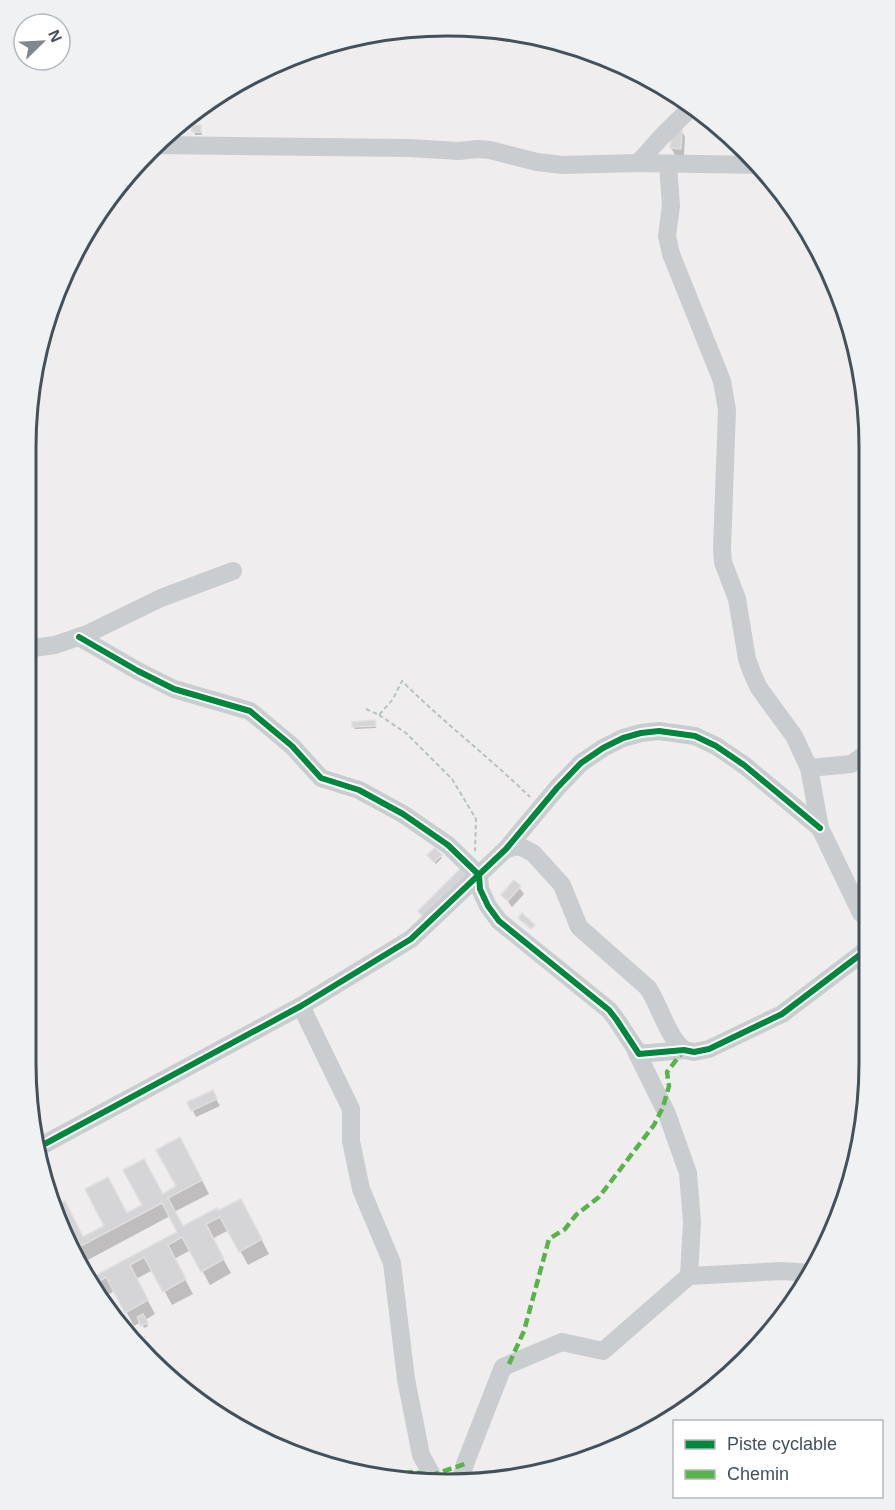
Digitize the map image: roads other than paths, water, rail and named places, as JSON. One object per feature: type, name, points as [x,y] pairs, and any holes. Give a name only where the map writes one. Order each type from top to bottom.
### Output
[{"type":"street","points":[[638,163],[686,112]]},
{"type":"street","points":[[169,145],[409,148],[459,151],[478,149],[545,163],[746,165]]},
{"type":"street","points":[[668,165],[671,206],[667,236],[671,254],[726,394],[723,562],[737,599],[747,658],[759,688],[794,736],[809,768],[820,828],[859,909]]},
{"type":"street","points":[[36,648],[55,645],[79,637],[160,598],[233,571]]},
{"type":"street","points":[[79,637],[174,689],[250,711],[292,746],[321,778],[359,790],[403,814],[482,872]]},
{"type":"street","points":[[44,1144],[301,1006],[411,939],[506,849],[581,763],[623,738],[659,731],[695,736],[716,746],[744,765],[820,828]]},
{"type":"street","points":[[809,768],[851,764],[859,758]]},
{"type":"street","points":[[506,849],[519,846],[526,849],[533,853],[554,875],[562,885],[579,927],[648,988],[676,1043],[684,1050]]},
{"type":"street","points":[[482,872],[480,889],[488,906],[499,921],[609,1010],[636,1051],[667,1114],[688,1173],[692,1222],[689,1276]]},
{"type":"street","points":[[636,1051],[642,1055],[709,1049],[782,1014],[859,955]]},
{"type":"street","points":[[301,1006],[351,1109],[351,1140],[361,1189],[392,1263],[406,1379],[421,1455],[431,1473]]},
{"type":"street","points":[[462,1473],[503,1367],[562,1342],[603,1351],[689,1276],[782,1271],[801,1272]]}]
